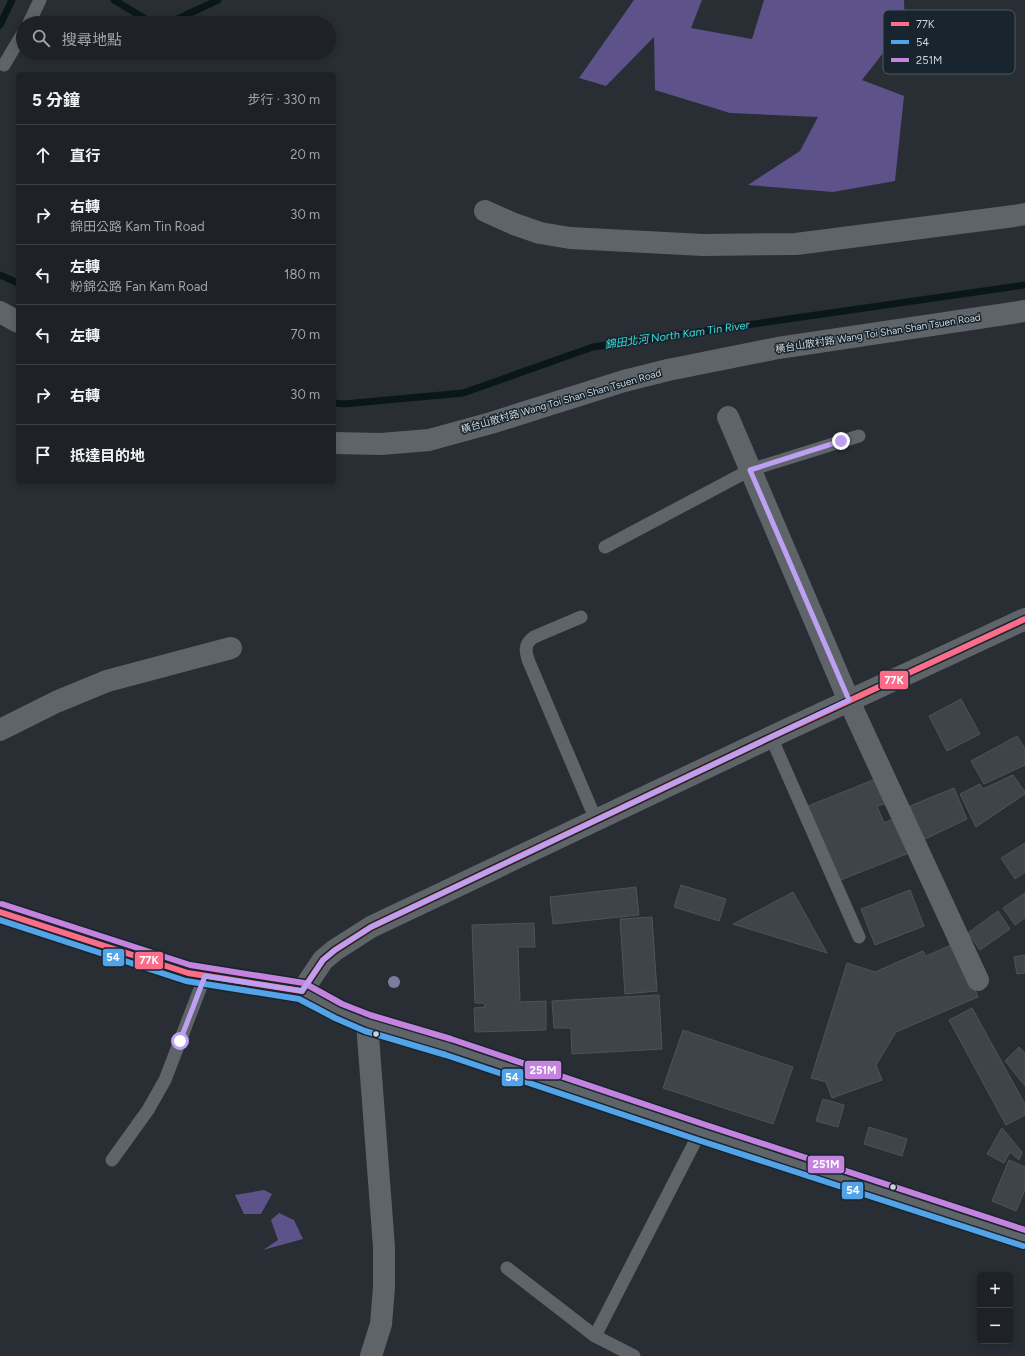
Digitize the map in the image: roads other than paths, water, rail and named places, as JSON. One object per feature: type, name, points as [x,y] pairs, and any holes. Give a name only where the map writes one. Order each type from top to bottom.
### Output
[{"type":"street","points":[[485,211],[514,224],[540,233],[563,236],[704,245],[796,244],[1025,214]]},
{"type":"street","name":"橫台山散村路 Wang Toi Shan Shan Tsuen Road","points":[[336,443],[381,444],[429,440],[491,423],[624,381],[668,370],[778,348],[1025,311]]},
{"type":"street","points":[[0,312],[16,321]]},
{"type":"street","points":[[728,418],[849,700],[978,980]]},
{"type":"street","points":[[302,991],[323,960],[365,930],[849,700],[1025,619]]},
{"type":"street","points":[[0,730],[56,702],[107,681],[231,648]]},
{"type":"street","points":[[0,912],[188,973],[302,991],[339,1011],[367,1023],[448,1047],[700,1132],[1025,1238]]},
{"type":"street","points":[[367,1023],[384,1247],[384,1287],[381,1324],[370,1356]]},
{"type":"lane","points":[[32,16],[40,0]]},
{"type":"lane","points":[[4,65],[16,45]]},
{"type":"lane","points":[[605,547],[750,470],[859,436]]},
{"type":"lane","points":[[581,617],[534,637],[529,640],[526,648],[529,662],[596,820]]},
{"type":"lane","points":[[771,737],[860,937]]},
{"type":"lane","points":[[112,1160],[148,1110],[165,1080],[205,976]]},
{"type":"lane","points":[[595,1336],[700,1132]]},
{"type":"lane","points":[[507,1268],[595,1336],[634,1356]]},
{"type":"waterway","points":[[0,25],[12,0]]},
{"type":"waterway","points":[[114,0],[140,16]]},
{"type":"waterway","points":[[184,16],[218,0]]},
{"type":"waterway","name":"錦田北河 North Kam Tin River","points":[[0,275],[16,282]]},
{"type":"waterway","name":"錦田北河 North Kam Tin River","points":[[336,403],[344,404],[463,393],[593,347],[1025,285]]}]
